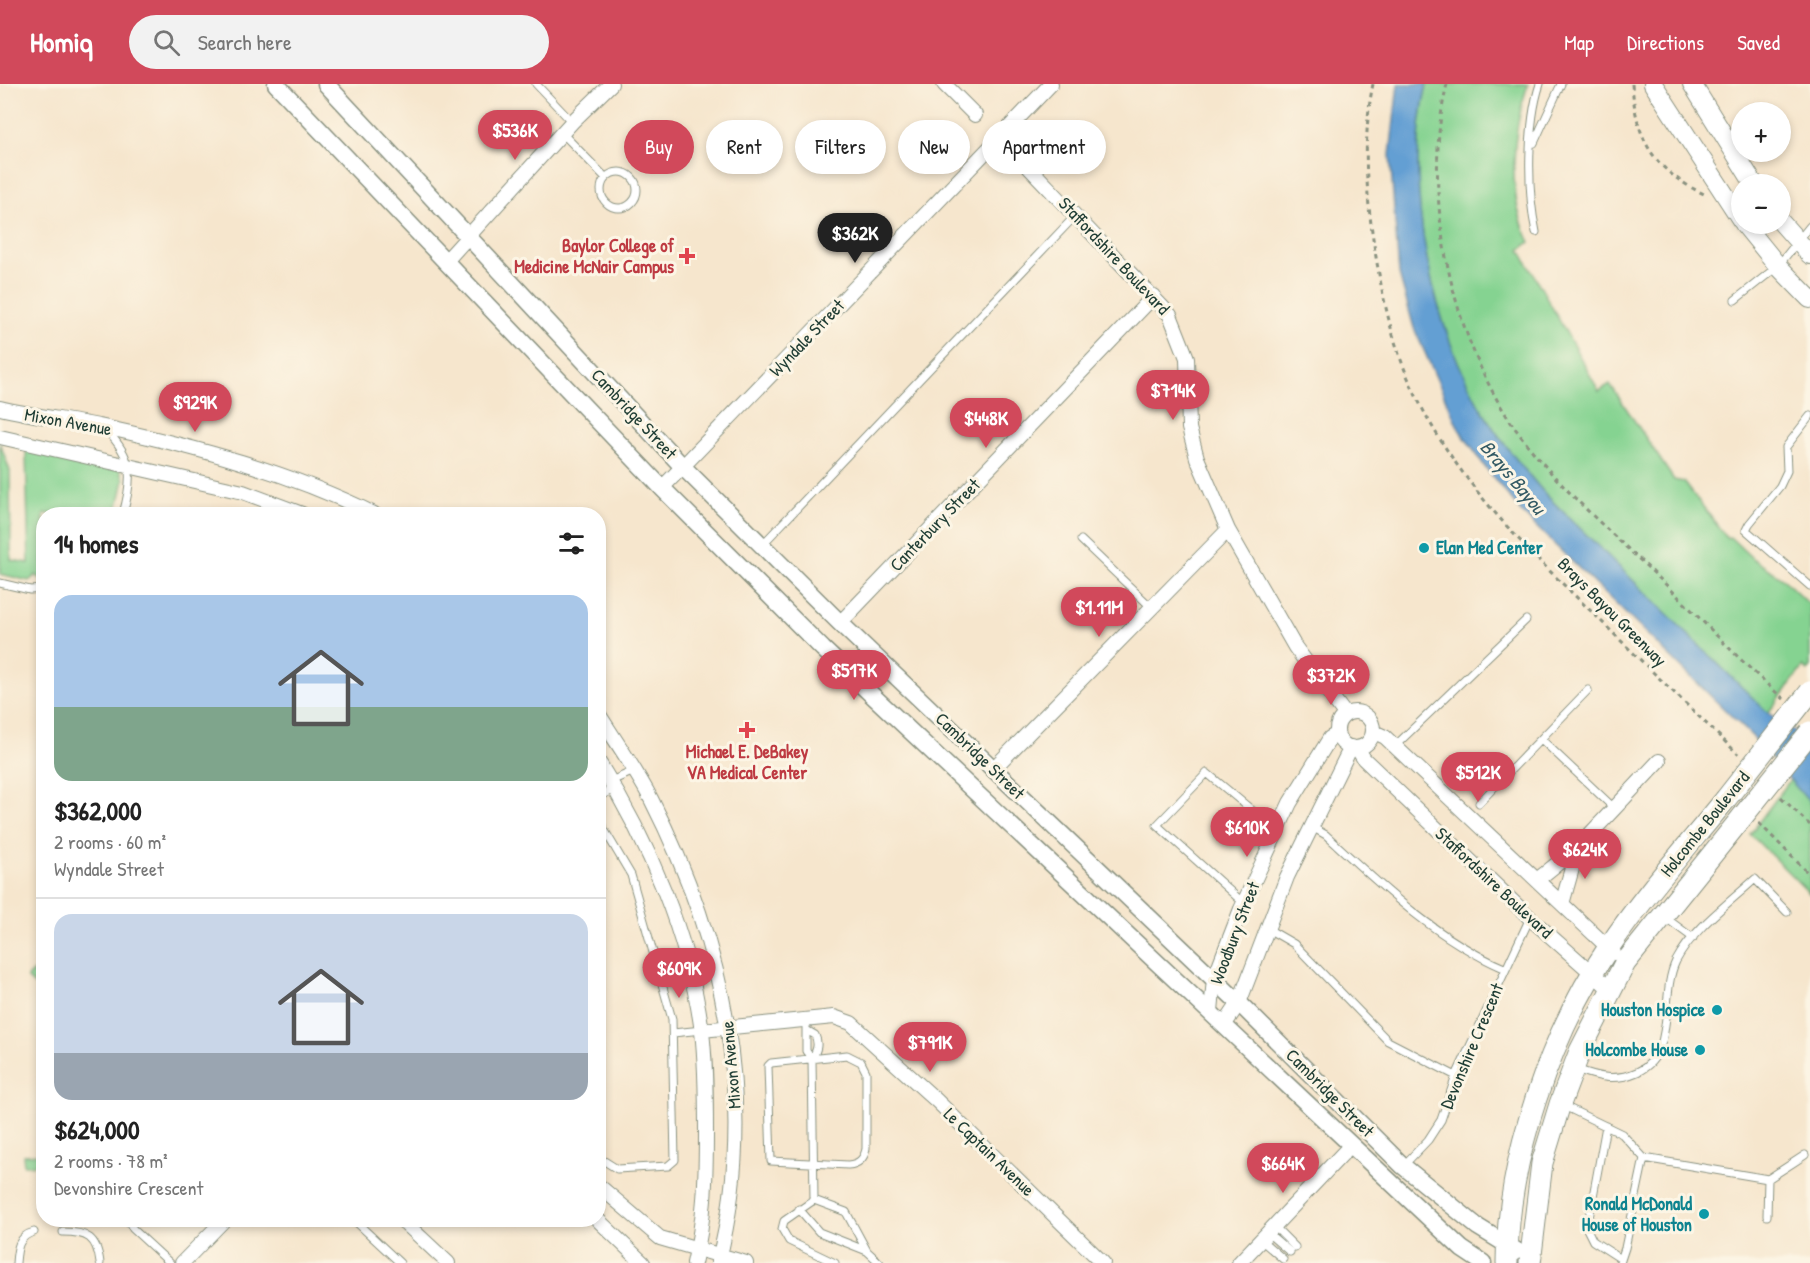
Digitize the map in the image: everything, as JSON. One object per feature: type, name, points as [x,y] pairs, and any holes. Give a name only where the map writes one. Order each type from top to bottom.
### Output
[{"type":"main road","points":[[1653,84],[1731,205]]},
{"type":"main road","points":[[1692,84],[1748,174]]},
{"type":"main road","points":[[1752,234],[1778,267],[1810,299]]},
{"type":"main road","points":[[1791,234],[1804,249]]},
{"type":"main road","name":"Holcombe Boulevard","points":[[1507,1254],[1520,1157],[1539,1093],[1559,1039],[1593,974],[1608,948],[1637,908],[1810,692]]},
{"type":"main road","name":"Holcombe Boulevard","points":[[1533,1261],[1542,1163],[1574,1068],[1610,989],[1625,963],[1662,915],[1750,818],[1810,732]]},
{"type":"street","name":"Cambridge Street","points":[[276,84],[662,488],[823,649],[1225,1024],[1350,1146],[1462,1249],[1483,1263]]},
{"type":"street","name":"Cambridge Street","points":[[326,84],[683,467],[840,623],[1239,1003],[1403,1166],[1478,1227],[1507,1254],[1533,1261]]},
{"type":"street","points":[[445,262],[562,133],[611,84]]},
{"type":"street","points":[[944,84],[975,115]]},
{"type":"street","name":"Wyndale Street","points":[[1015,120],[1050,84]]},
{"type":"street","name":"Wyndale Street","points":[[662,488],[982,154]]},
{"type":"street","name":"Staffordshire Boulevard","points":[[1036,174],[1170,315],[1187,358],[1189,428],[1197,458],[1228,530],[1295,647],[1345,714]]},
{"type":"street","name":"Canterbury Street","points":[[840,623],[1154,296]]},
{"type":"street","name":"Mixon Avenue","points":[[0,408],[103,427],[245,463],[357,507]]},
{"type":"street","name":"Mixon Avenue","points":[[0,437],[243,492],[283,507]]},
{"type":"street","points":[[994,768],[1228,530]]},
{"type":"street","points":[[1356,711],[1367,715],[1374,732],[1368,742],[1354,748],[1342,742],[1337,734],[1338,723],[1345,714],[1356,711]]},
{"type":"street","name":"Mixon Avenue","points":[[606,726],[650,798],[684,873],[715,962],[729,1027],[736,1093],[733,1188],[719,1259]]},
{"type":"street","name":"Staffordshire Boulevard","points":[[1374,732],[1385,737],[1395,746],[1625,963]]},
{"type":"street","name":"Woodbury Street","points":[[1211,1011],[1214,979],[1242,899],[1290,803],[1330,738],[1337,734]]},
{"type":"street","name":"Staffordshire Boulevard","points":[[1354,748],[1530,918],[1610,989]]},
{"type":"street","name":"Woodbury Street","points":[[1225,1024],[1239,1003],[1287,877],[1354,748]]},
{"type":"street","points":[[1537,880],[1578,847],[1659,761]]},
{"type":"street","name":"Mixon Avenue","points":[[606,783],[642,838],[665,894],[684,952],[702,1030],[706,1076],[706,1177],[696,1256]]},
{"type":"street","points":[[1562,904],[1578,847]]},
{"type":"street","name":"Le Captain Avenue","points":[[702,1030],[729,1027],[807,1026],[840,1018],[863,1031],[1096,1260]]},
{"type":"street","points":[[1239,1263],[1350,1146]]},
{"type":"street","points":[[606,1192],[654,1235],[696,1256],[746,1263]]},
{"type":"street","points":[[182,1263],[216,1227]]},
{"type":"street","points":[[409,1227],[448,1263]]},
{"type":"street","points":[[605,1227],[640,1261],[655,1263]]},
{"type":"lane","points":[[536,84],[572,123]]},
{"type":"lane","points":[[1536,232],[1530,205],[1532,109],[1540,84]]},
{"type":"lane","points":[[1532,148],[1561,84]]},
{"type":"lane","points":[[562,133],[606,178]]},
{"type":"lane","points":[[617,172],[628,174],[637,189],[633,201],[618,208],[608,203],[602,188],[606,178],[617,172]]},
{"type":"lane","points":[[762,545],[1076,215]]},
{"type":"lane","points":[[1736,300],[1804,249],[1810,226]]},
{"type":"lane","points":[[1810,416],[1786,447],[1787,471],[1780,486],[1746,530],[1810,586]]},
{"type":"lane","points":[[103,427],[122,450],[130,467],[124,507]]},
{"type":"lane","points":[[1081,540],[1151,607]]},
{"type":"lane","points":[[0,583],[36,590]]},
{"type":"lane","points":[[1395,746],[1526,620]]},
{"type":"lane","points":[[1479,803],[1588,690]]},
{"type":"lane","points":[[1541,739],[1614,808]]},
{"type":"lane","points":[[606,781],[634,771]]},
{"type":"lane","points":[[1242,899],[1157,825],[1207,773],[1277,831]]},
{"type":"lane","points":[[1312,827],[1326,835],[1400,903],[1472,954],[1504,968]]},
{"type":"lane","points":[[606,833],[631,875],[672,1019],[675,1160],[668,1166],[617,1169],[606,1162]]},
{"type":"lane","points":[[1574,1068],[1602,1079],[1616,1079],[1640,1071],[1658,1056],[1662,1044],[1671,974],[1676,962],[1693,938],[1755,879],[1787,912]]},
{"type":"lane","points":[[1662,915],[1693,938]]},
{"type":"lane","name":"Devonshire Crescent","points":[[1403,1166],[1428,1140],[1440,1120],[1450,1098],[1456,1076],[1504,968],[1530,918]]},
{"type":"lane","points":[[1268,928],[1294,944],[1388,1041],[1456,1076]]},
{"type":"lane","points":[[807,1026],[806,1051],[812,1059]]},
{"type":"lane","points":[[807,1026],[817,1039],[817,1050],[812,1059],[814,1200]]},
{"type":"lane","points":[[673,1033],[702,1030]]},
{"type":"lane","points":[[842,1054],[852,1056],[861,1062],[867,1080],[866,1149],[863,1158],[854,1165],[771,1161],[766,1070],[771,1063],[812,1059],[842,1054]]},
{"type":"lane","points":[[1560,1104],[1622,1134],[1644,1158],[1768,1179],[1805,1155]]},
{"type":"lane","points":[[1606,1126],[1587,1229],[1593,1240],[1621,1261],[1644,1158]]},
{"type":"lane","points":[[1767,1216],[1768,1179]]},
{"type":"lane","points":[[814,1200],[784,1221],[784,1235],[789,1241],[835,1263]]},
{"type":"lane","points":[[814,1200],[846,1212],[867,1251],[880,1263]]},
{"type":"lane","points":[[799,1209],[819,1232],[867,1251]]},
{"type":"lane","points":[[132,1227],[170,1263]]},
{"type":"lane","points":[[361,1227],[400,1263]]},
{"type":"lane","points":[[16,1263],[19,1242],[26,1234],[34,1232]]},
{"type":"lane","points":[[63,1232],[83,1233],[92,1238],[97,1245],[100,1263]]},
{"type":"lane","points":[[1268,1233],[1293,1249]]},
{"type":"lane","points":[[1268,1233],[1283,1259]]},
{"type":"path","name":"Brays Bayou Greenway","points":[[1373,84],[1368,108],[1367,174],[1372,232],[1382,290],[1409,380],[1452,459],[1484,502],[1564,585],[1742,759]]},
{"type":"path","points":[[1447,84],[1439,151],[1439,209],[1445,254],[1471,347],[1491,390],[1520,435],[1556,478],[1780,695]]},
{"type":"path","points":[[1632,84],[1635,117],[1645,143],[1664,170],[1683,185],[1707,196]]},
{"type":"path","points":[[1776,792],[1810,825]]},
{"type":"path","points":[[1750,818],[1810,875]]},
{"type":"green space","points":[[1427,84],[1528,84],[1515,143],[1517,205],[1530,242],[1520,250],[1599,391],[1610,384],[1674,480],[1684,482],[1727,538],[1730,537],[1752,558],[1782,578],[1810,605],[1810,667],[1807,671],[1803,667],[1768,713],[1547,496],[1501,440],[1468,384],[1437,302],[1420,212],[1418,168],[1420,125]]},
{"type":"green space","points":[[0,443],[10,471],[11,560],[29,563],[26,453],[30,450],[119,467],[124,480],[118,507],[36,507],[36,575],[29,581],[0,574]]},
{"type":"green space","points":[[1810,753],[1810,894],[1750,834]]},
{"type":"green space","points":[[36,970],[36,986],[27,978]]},
{"type":"green space","points":[[36,1154],[36,1164],[24,1165],[23,1155]]},
{"type":"water","name":"Brays Bayou","points":[[1398,84],[1427,84],[1420,125],[1418,168],[1420,212],[1427,257],[1437,302],[1451,344],[1468,384],[1488,420],[1501,440],[1547,496],[1768,713],[1810,742],[1810,803],[1755,739],[1522,513],[1485,467],[1459,429],[1414,328],[1399,274],[1390,155]]},
{"type":"place","name":"Baylor College of Medicine McNair Campus","points":[[687,256]]},
{"type":"place","name":"Elan Med Center","points":[[1424,548]]},
{"type":"place","name":"Michael E. DeBakey VA Medical Center","points":[[747,730]]},
{"type":"place","name":"Houston Hospice","points":[[1717,1010]]},
{"type":"place","name":"Holcombe House","points":[[1700,1050]]},
{"type":"place","name":"Ronald McDonald House of Houston","points":[[1704,1214]]}]
